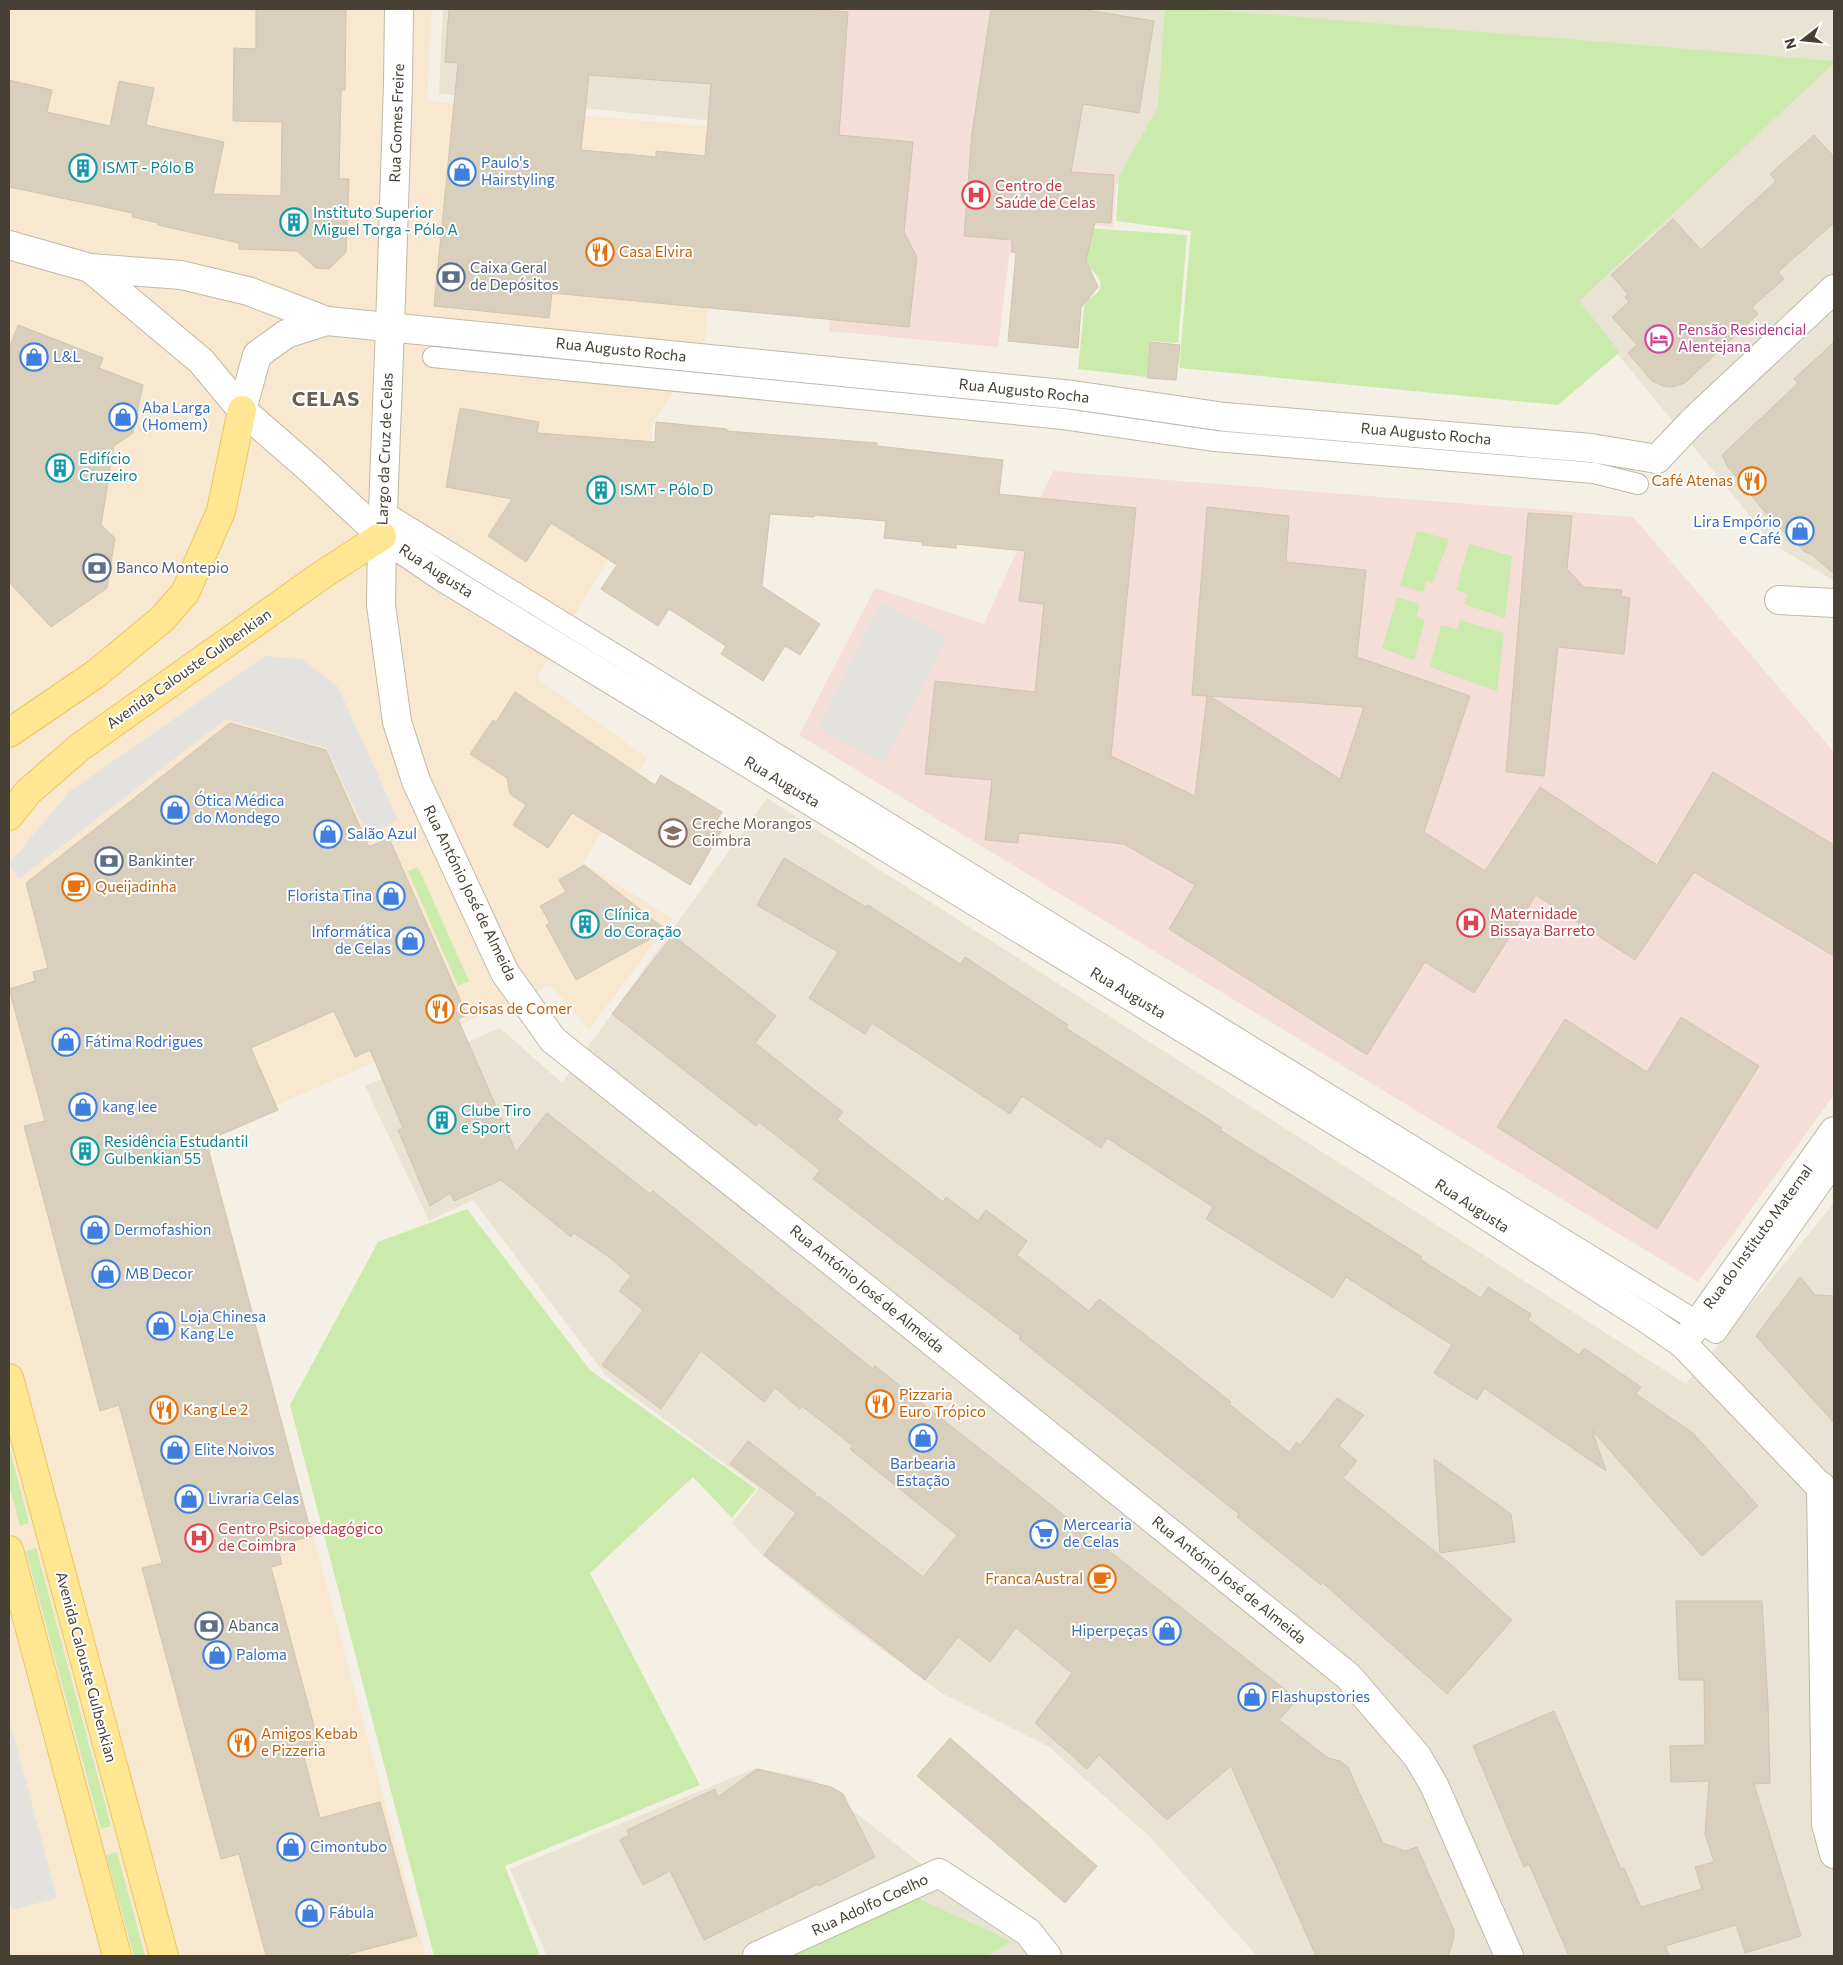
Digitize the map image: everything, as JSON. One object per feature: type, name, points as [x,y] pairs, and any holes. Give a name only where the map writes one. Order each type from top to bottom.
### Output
[{"type":"main road","points":[[9,733],[97,673],[162,619],[185,593],[221,511],[242,410]]},
{"type":"main road","name":"Avenida Calouste Gulbenkian","points":[[9,816],[28,792],[80,747],[319,577],[382,523]]},
{"type":"main road","name":"Avenida Calouste Gulbenkian","points":[[9,1378],[164,1956]]},
{"type":"main road","points":[[9,1550],[117,1956]]},
{"type":"street","name":"Rua Gomes Freire","points":[[390,327],[399,9]]},
{"type":"street","points":[[9,245],[90,268],[181,275],[248,291],[327,321],[390,327]]},
{"type":"street","name":"Largo da Cruz de Celas","points":[[90,268],[201,361],[242,410],[382,523]]},
{"type":"street","name":"Rua Augusto Rocha","points":[[390,327],[1073,396],[1225,417],[1592,448],[1657,459],[1692,422],[1834,289]]},
{"type":"street","points":[[242,410],[257,356],[286,334],[327,321]]},
{"type":"street","name":"Largo da Cruz de Celas","points":[[382,523],[390,327]]},
{"type":"street","name":"Rua Augusta","points":[[382,523],[441,576],[1411,1167],[1642,1316],[1683,1344],[1827,1494]]},
{"type":"street","name":"Rua António José de Almeida","points":[[382,523],[381,605],[397,722],[416,781],[505,973],[553,1040],[1348,1676],[1423,1764],[1509,1956]]},
{"type":"street","points":[[1779,600],[1834,603]]},
{"type":"street","name":"Rua do Instituto Maternal","points":[[1683,1344],[1834,1131]]},
{"type":"street","points":[[1827,1494],[1826,1824],[1834,1854]]},
{"type":"street","name":"Rua Adolfo Coelho","points":[[757,1956],[939,1873],[1028,1932],[1047,1956]]},
{"type":"lane","points":[[433,357],[1063,419],[1214,441],[1594,473],[1638,484]]},
{"type":"lane","points":[[382,523],[1716,1332],[1834,1166]]},
{"type":"shaded area","points":[[9,9],[432,9],[427,101],[721,128],[705,341],[653,424],[645,497],[537,678],[647,758],[583,863],[673,919],[589,1029],[550,985],[206,1136],[426,1956],[9,1956]]},
{"type":"shaded area","points":[[443,9],[1834,9],[1834,581],[1773,544],[1508,220],[728,148],[724,122],[439,94]]},
{"type":"shaded area","name":"Centro de Saúde de Celas","points":[[711,9],[988,9],[973,110],[1024,115],[1018,157],[1117,174],[1113,227],[1014,217],[998,347],[829,331],[838,151],[729,114],[708,112]]},
{"type":"shaded area","name":"Maternidade Bissaya Barreto","points":[[1053,471],[1633,517],[1834,752],[1834,1095],[1698,1282],[799,735],[875,588],[984,624]]},
{"type":"shaded area","points":[[880,602],[948,637],[884,763],[817,728]]},
{"type":"shaded area","points":[[265,656],[302,659],[338,687],[398,820],[368,836],[326,748],[226,719],[19,879],[9,864],[70,791]]},
{"type":"shaded area","points":[[767,798],[1686,1384],[1834,1203],[1834,1956],[1257,1956],[1150,1837],[1049,1747],[943,1694],[840,1619],[763,1556],[732,1523],[759,1489],[607,1377],[473,1200],[429,1221],[365,1086],[500,1028],[562,1083]]},
{"type":"shaded area","points":[[9,1719],[57,1898],[12,1910],[9,1897]]},
{"type":"shaded area","points":[[756,1768],[812,1779],[1019,1940],[1032,1956],[547,1956],[510,1869]]},
{"type":"green space","points":[[1165,9],[1202,9],[1834,61],[1834,63],[1579,301],[1620,352],[1558,405],[1179,368],[1191,231],[1116,221],[1119,176],[1158,107]]},
{"type":"green space","points":[[1043,225],[1187,235],[1178,343],[1150,341],[1146,377],[1078,369],[1085,300],[1096,294],[1099,290],[1100,281],[1098,276],[1088,268],[1088,263],[1041,258]]},
{"type":"green space","points":[[1417,531],[1449,539],[1433,583],[1426,581],[1423,592],[1400,586]]},
{"type":"green space","points":[[1469,544],[1512,556],[1505,618],[1464,604],[1468,594],[1456,590]]},
{"type":"green space","points":[[1397,597],[1420,604],[1416,617],[1425,620],[1414,660],[1382,648]]},
{"type":"green space","points":[[1460,620],[1504,633],[1497,691],[1430,667],[1441,625],[1457,629]]},
{"type":"green space","points":[[418,867],[469,981],[458,986],[408,871]]},
{"type":"green space","points":[[467,1209],[590,1370],[756,1489],[732,1518],[693,1477],[590,1573],[700,1785],[505,1866],[540,1956],[434,1956],[290,1405],[378,1242]]},
{"type":"green space","points":[[9,1446],[29,1523],[20,1526],[9,1485]]},
{"type":"green space","points":[[36,1548],[111,1826],[101,1829],[26,1551]]},
{"type":"green space","points":[[117,1852],[145,1956],[134,1956],[106,1855]]},
{"type":"green space","points":[[917,1898],[1011,1941],[987,1956],[780,1956]]},
{"type":"building","points":[[256,9],[346,9],[345,90],[341,90],[339,179],[349,179],[346,252],[329,269],[316,268],[297,251],[239,249],[239,243],[158,225],[158,223],[132,217],[133,213],[9,187],[9,80],[52,90],[47,112],[110,126],[119,81],[154,88],[146,125],[224,142],[213,194],[281,196],[282,122],[233,121],[234,48],[256,49]]},
{"type":"building","points":[[449,9],[808,9],[848,12],[839,135],[913,142],[904,232],[917,257],[909,327],[552,293],[549,318],[434,306],[458,63],[445,62]],"holes":[[[589,75],[711,84],[705,156],[656,151],[656,157],[581,150]]]},
{"type":"building","points":[[991,9],[1080,9],[1154,21],[1139,113],[1083,104],[1071,172],[1114,175],[1111,223],[1095,222],[1086,261],[1098,287],[1081,307],[1078,348],[1008,341],[1016,253],[1011,252],[1012,240],[964,236],[972,133]]},
{"type":"building","points":[[1814,135],[1834,157],[1834,223],[1778,272],[1784,279],[1752,307],[1758,314],[1685,383],[1672,387],[1663,386],[1652,381],[1628,353],[1637,345],[1612,317],[1629,302],[1625,297],[1628,294],[1611,275],[1673,219],[1701,250],[1776,181],[1770,174]]},
{"type":"building","name":"Edifício Cruzeiro","points":[[18,325],[103,358],[99,368],[143,385],[133,433],[114,446],[101,525],[115,538],[107,588],[51,627],[9,582],[9,349]]},
{"type":"building","points":[[1150,342],[1180,345],[1176,380],[1147,378]]},
{"type":"building","points":[[1834,342],[1834,574],[1811,554],[1805,552],[1773,522],[1728,467],[1722,455],[1798,383],[1794,379]]},
{"type":"building","points":[[460,408],[539,422],[537,433],[655,442],[656,422],[727,429],[727,431],[877,443],[877,446],[1003,460],[999,494],[1136,508],[1111,756],[1195,796],[1207,696],[1192,695],[1207,507],[1289,516],[1286,562],[1366,570],[1357,657],[1470,696],[1424,832],[1485,871],[1540,787],[1657,865],[1713,772],[1834,845],[1834,956],[1694,872],[1635,960],[1536,895],[1474,993],[1425,962],[1367,1055],[1169,929],[1195,885],[1124,844],[1019,833],[1018,843],[985,840],[992,780],[925,774],[935,681],[1035,692],[1044,604],[1019,601],[1025,551],[956,544],[956,548],[922,545],[922,542],[884,538],[886,521],[815,515],[814,517],[770,514],[762,586],[820,624],[800,655],[785,646],[763,681],[721,654],[726,646],[669,609],[658,626],[601,589],[617,565],[551,523],[526,562],[488,536],[512,499],[446,487]],"holes":[[[1210,696],[1364,707],[1340,779]]]},
{"type":"building","points":[[1528,513],[1572,516],[1567,569],[1584,587],[1622,590],[1621,596],[1630,598],[1624,654],[1558,647],[1544,776],[1506,772]]},
{"type":"building","points":[[515,692],[655,785],[661,775],[722,812],[717,820],[725,825],[690,885],[572,813],[548,848],[513,825],[526,805],[510,794],[507,778],[470,754],[493,720],[496,722]]},
{"type":"building","points":[[230,723],[326,750],[369,847],[389,838],[467,1015],[458,1019],[516,1152],[547,1113],[650,1194],[653,1191],[873,1369],[875,1366],[1297,1699],[1279,1720],[1328,1758],[1340,1761],[1348,1767],[1359,1792],[1357,1795],[1360,1794],[1383,1843],[1405,1851],[1417,1847],[1454,1930],[1448,1956],[1316,1956],[1231,1766],[1167,1820],[1099,1755],[1087,1769],[1035,1723],[1072,1673],[1016,1628],[990,1662],[958,1637],[925,1680],[764,1555],[796,1513],[730,1464],[748,1441],[816,1494],[813,1497],[820,1497],[923,1577],[957,1535],[850,1449],[853,1446],[802,1406],[800,1409],[775,1388],[764,1402],[701,1351],[661,1409],[602,1365],[643,1310],[619,1291],[631,1276],[609,1257],[574,1233],[571,1237],[501,1180],[454,1201],[450,1193],[430,1206],[398,1130],[403,1128],[370,1050],[355,1057],[334,1011],[251,1048],[278,1110],[206,1141],[312,1536],[277,1545],[282,1564],[271,1567],[320,1748],[303,1753],[320,1818],[380,1802],[417,1936],[342,1956],[266,1956],[239,1854],[221,1859],[142,1568],[162,1563],[119,1405],[100,1411],[24,1126],[45,1121],[9,989],[35,981],[33,972],[48,968],[26,883]]},
{"type":"building","points":[[784,858],[866,907],[868,905],[960,964],[965,957],[1068,1025],[1066,1028],[1222,1128],[1220,1130],[1422,1257],[1420,1259],[1481,1298],[1488,1287],[1531,1314],[1528,1320],[1579,1355],[1584,1348],[1641,1387],[1636,1394],[1693,1433],[1758,1506],[1702,1556],[1592,1430],[1606,1471],[1484,1388],[1477,1400],[1434,1373],[1452,1345],[1346,1277],[1333,1298],[1206,1219],[1213,1207],[1107,1138],[1101,1148],[1022,1096],[1010,1114],[872,1023],[865,1034],[809,998],[838,952],[757,905]]},
{"type":"building","name":"Clínica do Coração","points":[[584,865],[666,930],[576,980],[546,925],[550,923],[540,906],[566,892],[559,880]]},
{"type":"building","points":[[673,935],[776,1016],[755,1043],[843,1112],[837,1120],[943,1202],[946,1197],[978,1221],[986,1210],[1027,1241],[1017,1255],[1089,1311],[1099,1299],[1231,1402],[1229,1404],[1289,1452],[1297,1442],[1300,1445],[1337,1398],[1364,1415],[1339,1446],[1357,1461],[1343,1478],[1449,1563],[1512,1620],[1447,1694],[1322,1582],[1321,1585],[1237,1517],[1239,1514],[1019,1339],[1021,1337],[813,1179],[820,1170],[759,1122],[756,1126],[612,1014]]},
{"type":"building","points":[[1681,1017],[1759,1066],[1657,1229],[1497,1127],[1565,1019],[1647,1072]]},
{"type":"building","points":[[1800,1277],[1815,1295],[1834,1296],[1834,1423],[1756,1336]]},
{"type":"building","points":[[1434,1459],[1511,1514],[1515,1542],[1440,1553]]},
{"type":"building","points":[[1676,1601],[1762,1601],[1768,1703],[1770,1783],[1754,1784],[1801,1936],[1745,1953],[1736,1925],[1665,1946],[1670,1956],[1569,1956],[1529,1864],[1524,1867],[1473,1746],[1554,1711],[1621,1869],[1624,1868],[1641,1907],[1702,1889],[1695,1867],[1714,1862],[1705,1834],[1709,1781],[1671,1782],[1670,1746],[1705,1745],[1704,1680],[1679,1680]]},
{"type":"building","points":[[950,1738],[1097,1866],[1065,1903],[917,1776]]},
{"type":"building","points":[[757,1769],[831,1787],[843,1794],[875,1857],[819,1886],[818,1884],[704,1940],[670,1871],[643,1885],[620,1840],[629,1835],[627,1830],[715,1789],[718,1797]]},
{"type":"place","name":"ISMT - Pólo B","points":[[83,168]]},
{"type":"place","name":"Paulo's Hairstyling","points":[[462,172]]},
{"type":"place","name":"Centro de Saúde de Celas","points":[[976,195]]},
{"type":"place","name":"Instituto Superior Miguel Torga - Pólo A","points":[[294,222]]},
{"type":"place","name":"Casa Elvira","points":[[600,252]]},
{"type":"place","name":"Caixa Geral de Depósitos","points":[[451,277]]},
{"type":"place","name":"Pensão Residencial Alentejana","points":[[1659,339]]},
{"type":"place","name":"L&L","points":[[34,357]]},
{"type":"place","name":"Aba Larga (Homem)","points":[[123,417]]},
{"type":"place","name":"Edifício Cruzeiro","points":[[60,468]]},
{"type":"place","name":"Café Atenas","points":[[1752,481]]},
{"type":"place","name":"ISMT - Pólo D","points":[[601,490]]},
{"type":"place","name":"Lira Empório e Café","points":[[1800,531]]},
{"type":"place","name":"Banco Montepio","points":[[97,568]]},
{"type":"place","name":"Ótica Médica do Mondego","points":[[175,810]]},
{"type":"place","name":"Creche Morangos Coimbra","points":[[673,833]]},
{"type":"place","name":"Salão Azul","points":[[328,834]]},
{"type":"place","name":"Bankinter","points":[[109,861]]},
{"type":"place","name":"Queijadinha","points":[[76,887]]},
{"type":"place","name":"Florista Tina","points":[[391,896]]},
{"type":"place","name":"Maternidade Bissaya Barreto","points":[[1471,923]]},
{"type":"place","name":"Clínica do Coração","points":[[585,924]]},
{"type":"place","name":"Informática de Celas","points":[[410,941]]},
{"type":"place","name":"Coisas de Comer","points":[[440,1009]]},
{"type":"place","name":"Fátima Rodrigues","points":[[66,1042]]},
{"type":"place","name":"kang lee","points":[[83,1107]]},
{"type":"place","name":"Clube Tiro e Sport","points":[[442,1120]]},
{"type":"place","name":"Residência Estudantil Gulbenkian 55","points":[[85,1151]]},
{"type":"place","name":"Dermofashion","points":[[95,1230]]},
{"type":"place","name":"MB Decor","points":[[106,1274]]},
{"type":"place","name":"Loja Chinesa Kang Le","points":[[161,1326]]},
{"type":"place","name":"Pizzaria Euro Trópico","points":[[880,1404]]},
{"type":"place","name":"Kang Le 2","points":[[164,1410]]},
{"type":"place","name":"Barbearia Estação","points":[[923,1438]]},
{"type":"place","name":"Elite Noivos","points":[[175,1450]]},
{"type":"place","name":"Livraria Celas","points":[[189,1499]]},
{"type":"place","name":"Mercearia de Celas","points":[[1044,1534]]},
{"type":"place","name":"Centro Psicopedagógico de Coimbra","points":[[199,1538]]},
{"type":"place","name":"Franca Austral","points":[[1102,1579]]},
{"type":"place","name":"Abanca","points":[[209,1626]]},
{"type":"place","name":"Hiperpeças","points":[[1167,1631]]},
{"type":"place","name":"Paloma","points":[[217,1655]]},
{"type":"place","name":"Flashupstories","points":[[1252,1697]]},
{"type":"place","name":"Amigos Kebab e Pizzeria","points":[[242,1743]]},
{"type":"place","name":"Cimontubo","points":[[291,1847]]},
{"type":"place","name":"Fábula","points":[[310,1913]]},
{"type":"district","name":"CELAS","points":[[326,399]]}]
